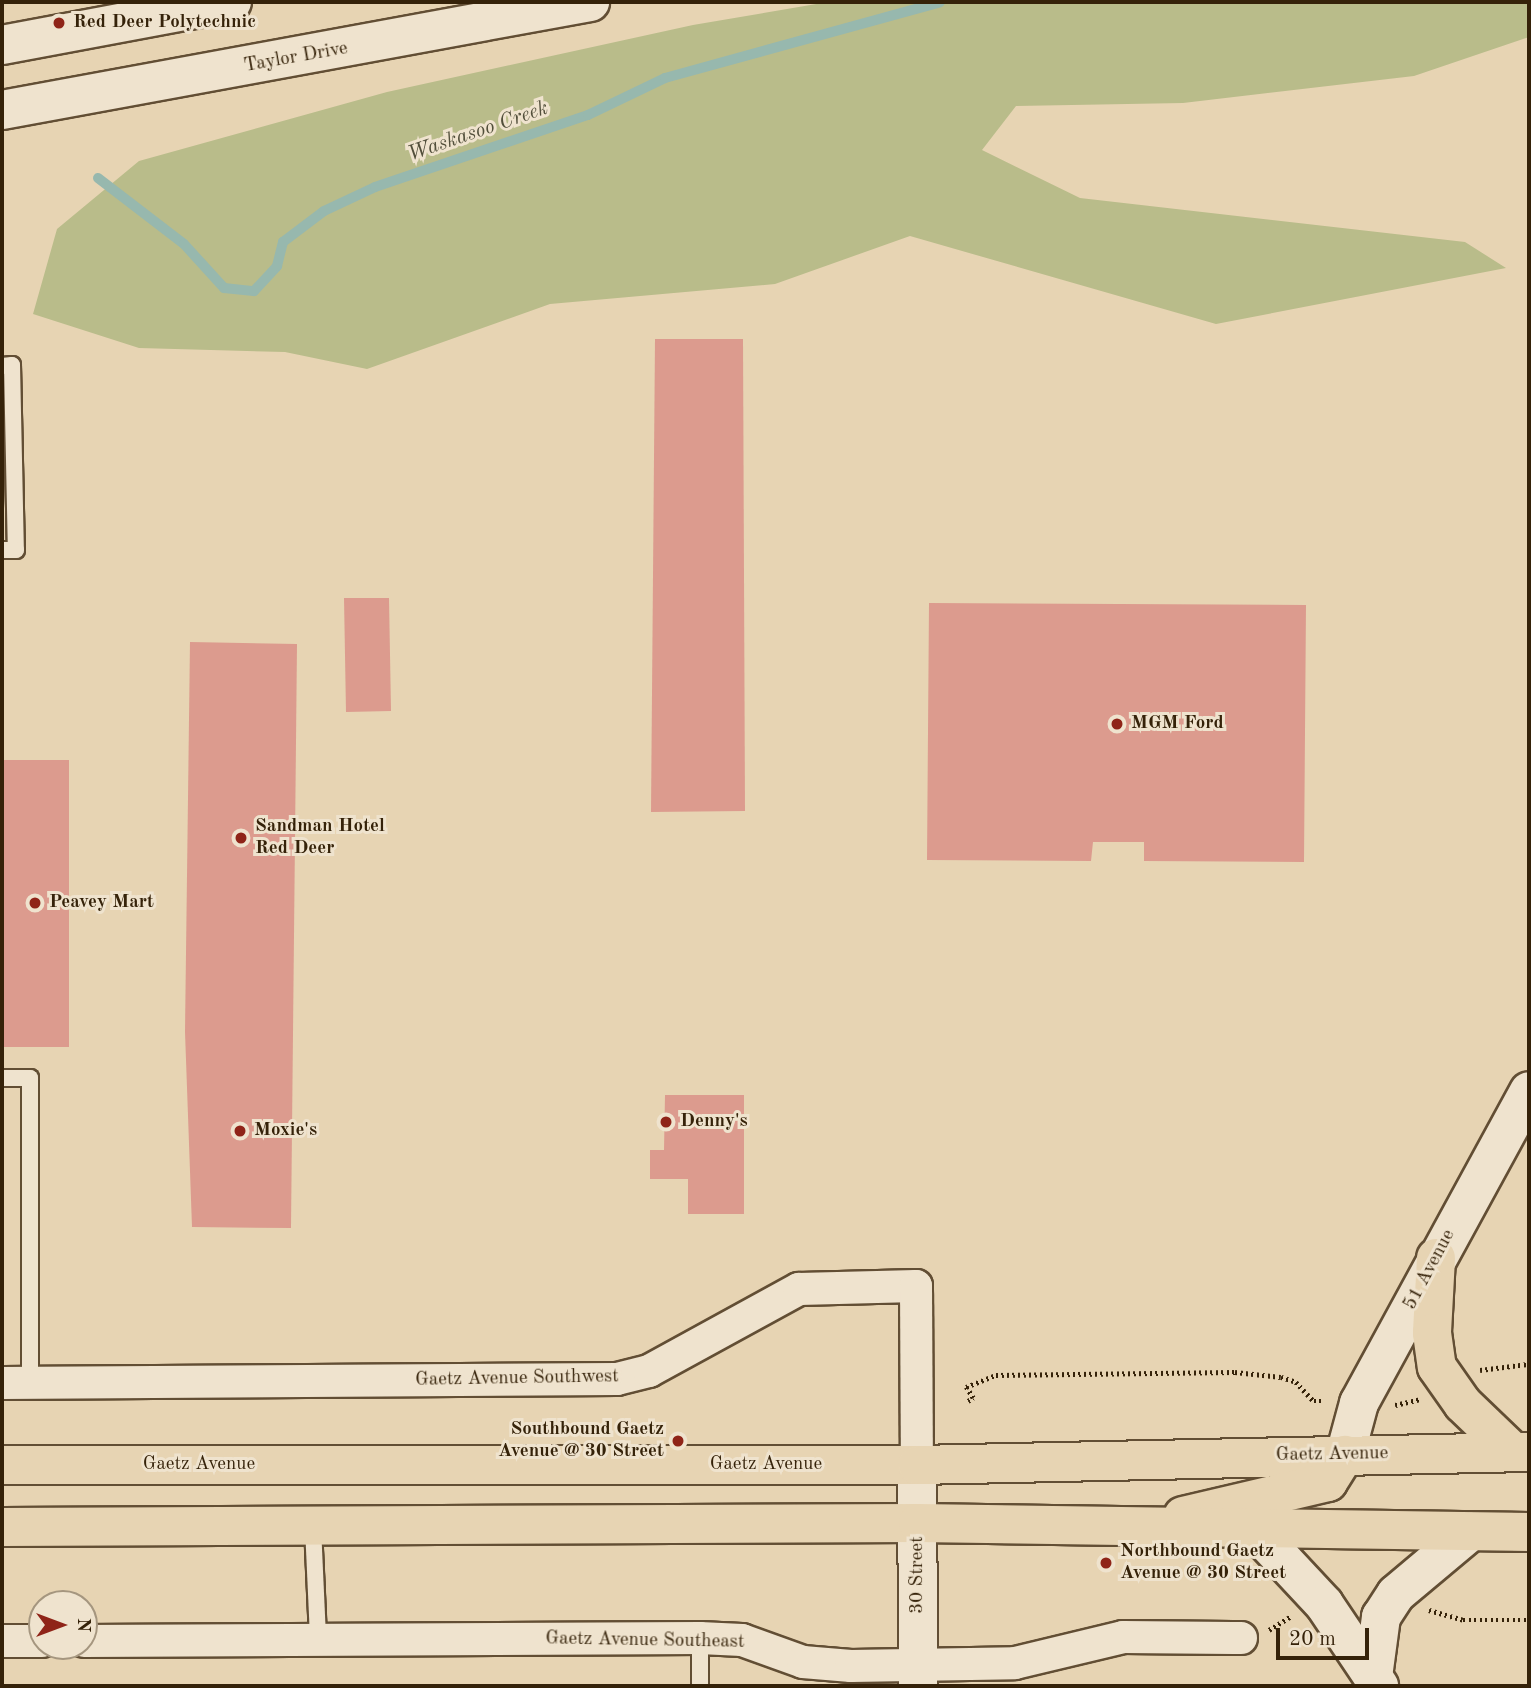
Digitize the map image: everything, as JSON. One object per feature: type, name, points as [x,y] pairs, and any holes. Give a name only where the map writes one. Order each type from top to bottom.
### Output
[{"type":"main road","points":[[1436,1258],[1432,1333],[1437,1367],[1463,1404],[1521,1452]]},
{"type":"main road","name":"Gaetz Avenue","points":[[2,1465],[917,1465],[1521,1452]]},
{"type":"main road","points":[[1147,1526],[1328,1482],[1345,1455]]},
{"type":"main road","points":[[2,1527],[918,1523],[1529,1532]]},
{"type":"street","points":[[2,45],[232,2]]},
{"type":"street","name":"Taylor Drive","points":[[2,110],[590,2]]},
{"type":"street","name":"51 Avenue","points":[[1345,1455],[1359,1403],[1529,1091]]},
{"type":"street","name":"Gaetz Avenue Southwest","points":[[16,1383],[617,1379],[649,1371],[799,1289],[916,1286],[917,1465]]},
{"type":"street","name":"30 Street","points":[[917,1465],[918,1675]]},
{"type":"street","points":[[1254,1529],[1324,1604],[1376,1682]]},
{"type":"street","points":[[1376,1682],[1381,1617],[1396,1594],[1471,1532]]},
{"type":"street","name":"Gaetz Avenue Southeast","points":[[98,1641],[700,1638],[742,1640],[826,1666],[918,1675],[1015,1663],[1123,1637],[1241,1638]]},
{"type":"street","points":[[2,1641],[28,1641]]},
{"type":"lane","points":[[2,366],[12,365],[16,550],[2,550]]},
{"type":"lane","points":[[2,1078],[30,1078],[16,1383]]},
{"type":"lane","points":[[313,1527],[318,1639]]},
{"type":"lane","points":[[700,1638],[700,1686]]},
{"type":"path","points":[[1473,1371],[1529,1364]]},
{"type":"path","points":[[968,1401],[973,1398],[966,1387],[996,1376],[1222,1372],[1272,1375],[1296,1382],[1314,1401]]},
{"type":"path","points":[[1392,1406],[1413,1403],[1427,1394]]},
{"type":"path","points":[[1422,1607],[1452,1619],[1529,1620]]},
{"type":"green space","points":[[828,2],[1529,2],[1529,37],[1414,76],[1183,103],[1016,106],[982,150],[1080,198],[1465,242],[1506,268],[1216,324],[910,236],[775,284],[550,304],[367,369],[285,352],[139,348],[33,314],[57,229],[139,161],[387,92],[693,25]]},
{"type":"building","points":[[655,339],[743,339],[745,811],[651,812]]},
{"type":"building","points":[[344,598],[389,598],[391,711],[346,712]]},
{"type":"building","name":"MGM Ford","points":[[929,603],[1306,605],[1304,862],[1144,861],[1144,842],[1093,842],[1091,861],[927,860]]},
{"type":"building","name":"Sandman Hotel Red Deer","points":[[190,642],[297,644],[291,1228],[192,1227],[185,1032]]},
{"type":"building","name":"Peavey Mart","points":[[2,760],[69,760],[69,1047],[2,1047]]},
{"type":"building","points":[[665,1095],[744,1095],[744,1214],[688,1214],[688,1179],[650,1179],[650,1150],[664,1150]]},
{"type":"waterway","name":"Waskasoo Creek","points":[[98,178],[184,244],[224,288],[254,291],[277,266],[283,242],[324,211],[375,187],[588,115],[665,78],[940,2]]},
{"type":"place","name":"Red Deer Polytechnic","points":[[59,23]]},
{"type":"place","name":"MGM Ford","points":[[1117,724]]},
{"type":"place","name":"Sandman Hotel Red Deer","points":[[241,838]]},
{"type":"place","name":"Peavey Mart","points":[[35,903]]},
{"type":"place","name":"Denny's","points":[[666,1122]]},
{"type":"place","name":"Moxie's","points":[[240,1131]]},
{"type":"place","name":"Southbound Gaetz Avenue @ 30 Street","points":[[678,1441]]},
{"type":"place","name":"Northbound Gaetz Avenue @ 30 Street","points":[[1106,1563]]}]
